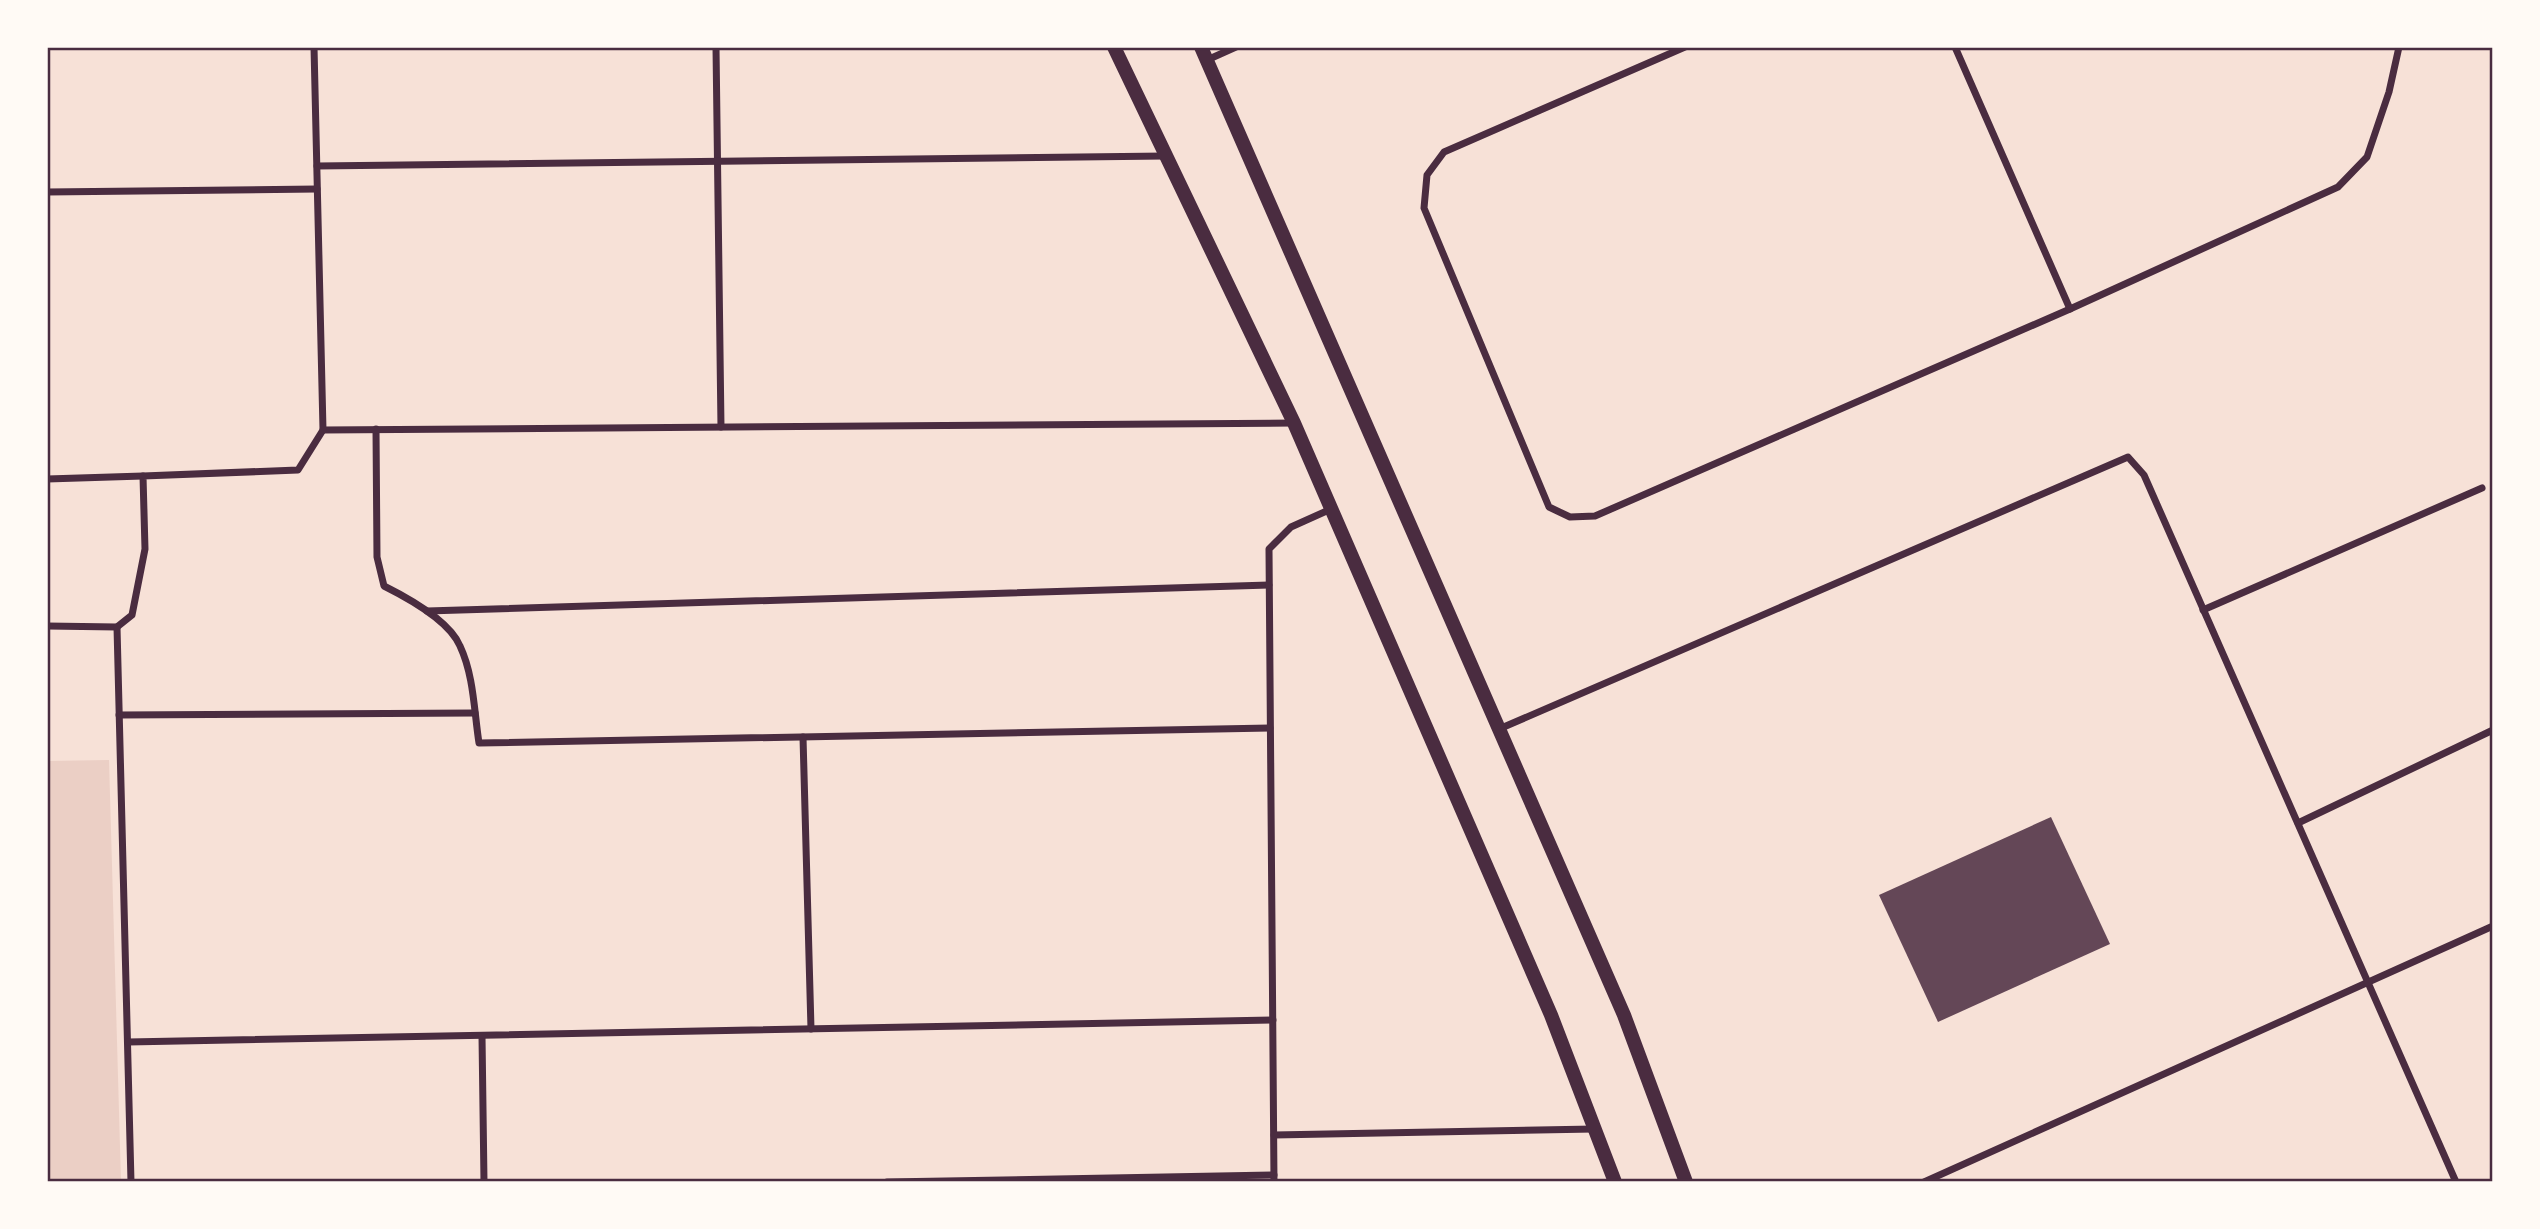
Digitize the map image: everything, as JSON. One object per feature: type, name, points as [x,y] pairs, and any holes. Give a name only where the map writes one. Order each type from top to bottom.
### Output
[{"type":"main road","points":[[1114,47],[1294,423],[1551,1015],[1615,1182]]},
{"type":"main road","points":[[1204,54],[1624,1015],[1686,1182]]},
{"type":"street","points":[[47,479],[298,470],[323,430],[314,47]]},
{"type":"street","points":[[716,47],[721,427]]},
{"type":"street","points":[[1204,54],[1236,47]]},
{"type":"street","points":[[1685,47],[1444,152],[1427,175],[1424,208],[1549,507],[1570,517],[1595,516],[2070,309],[2338,187],[2367,157],[2389,92],[2399,47]]},
{"type":"street","points":[[1955,47],[2070,309]]},
{"type":"street","points":[[317,166],[1166,156]]},
{"type":"street","points":[[47,192],[317,189]]},
{"type":"street","points":[[323,430],[1294,423]]},
{"type":"street","points":[[376,429],[377,557],[384,586],[414,601],[460,644],[469,672],[479,743],[1270,728]]},
{"type":"street","points":[[1499,729],[2128,457],[2144,475],[2456,1182]]},
{"type":"street","points":[[47,626],[117,627],[132,615],[145,549],[143,476]]},
{"type":"street","points":[[2203,610],[2482,488]]},
{"type":"street","points":[[887,1182],[1274,1178],[1269,548],[1292,527],[1331,509]]},
{"type":"street","points":[[426,611],[1269,585]]},
{"type":"street","points":[[117,627],[131,1182]]},
{"type":"street","points":[[119,715],[475,713]]},
{"type":"street","points":[[2298,823],[2493,730]]},
{"type":"street","points":[[803,737],[811,1029]]},
{"type":"street","points":[[1924,1182],[2493,926]]},
{"type":"street","points":[[128,1042],[1273,1020]]},
{"type":"street","points":[[482,1036],[484,1182]]},
{"type":"street","points":[[1274,1135],[1595,1129]]},
{"type":"shaded area","points":[[109,760],[121,1182],[47,1182],[47,761]]},
{"type":"building","points":[[2051,817],[2110,944],[1938,1022],[1879,895]]}]
